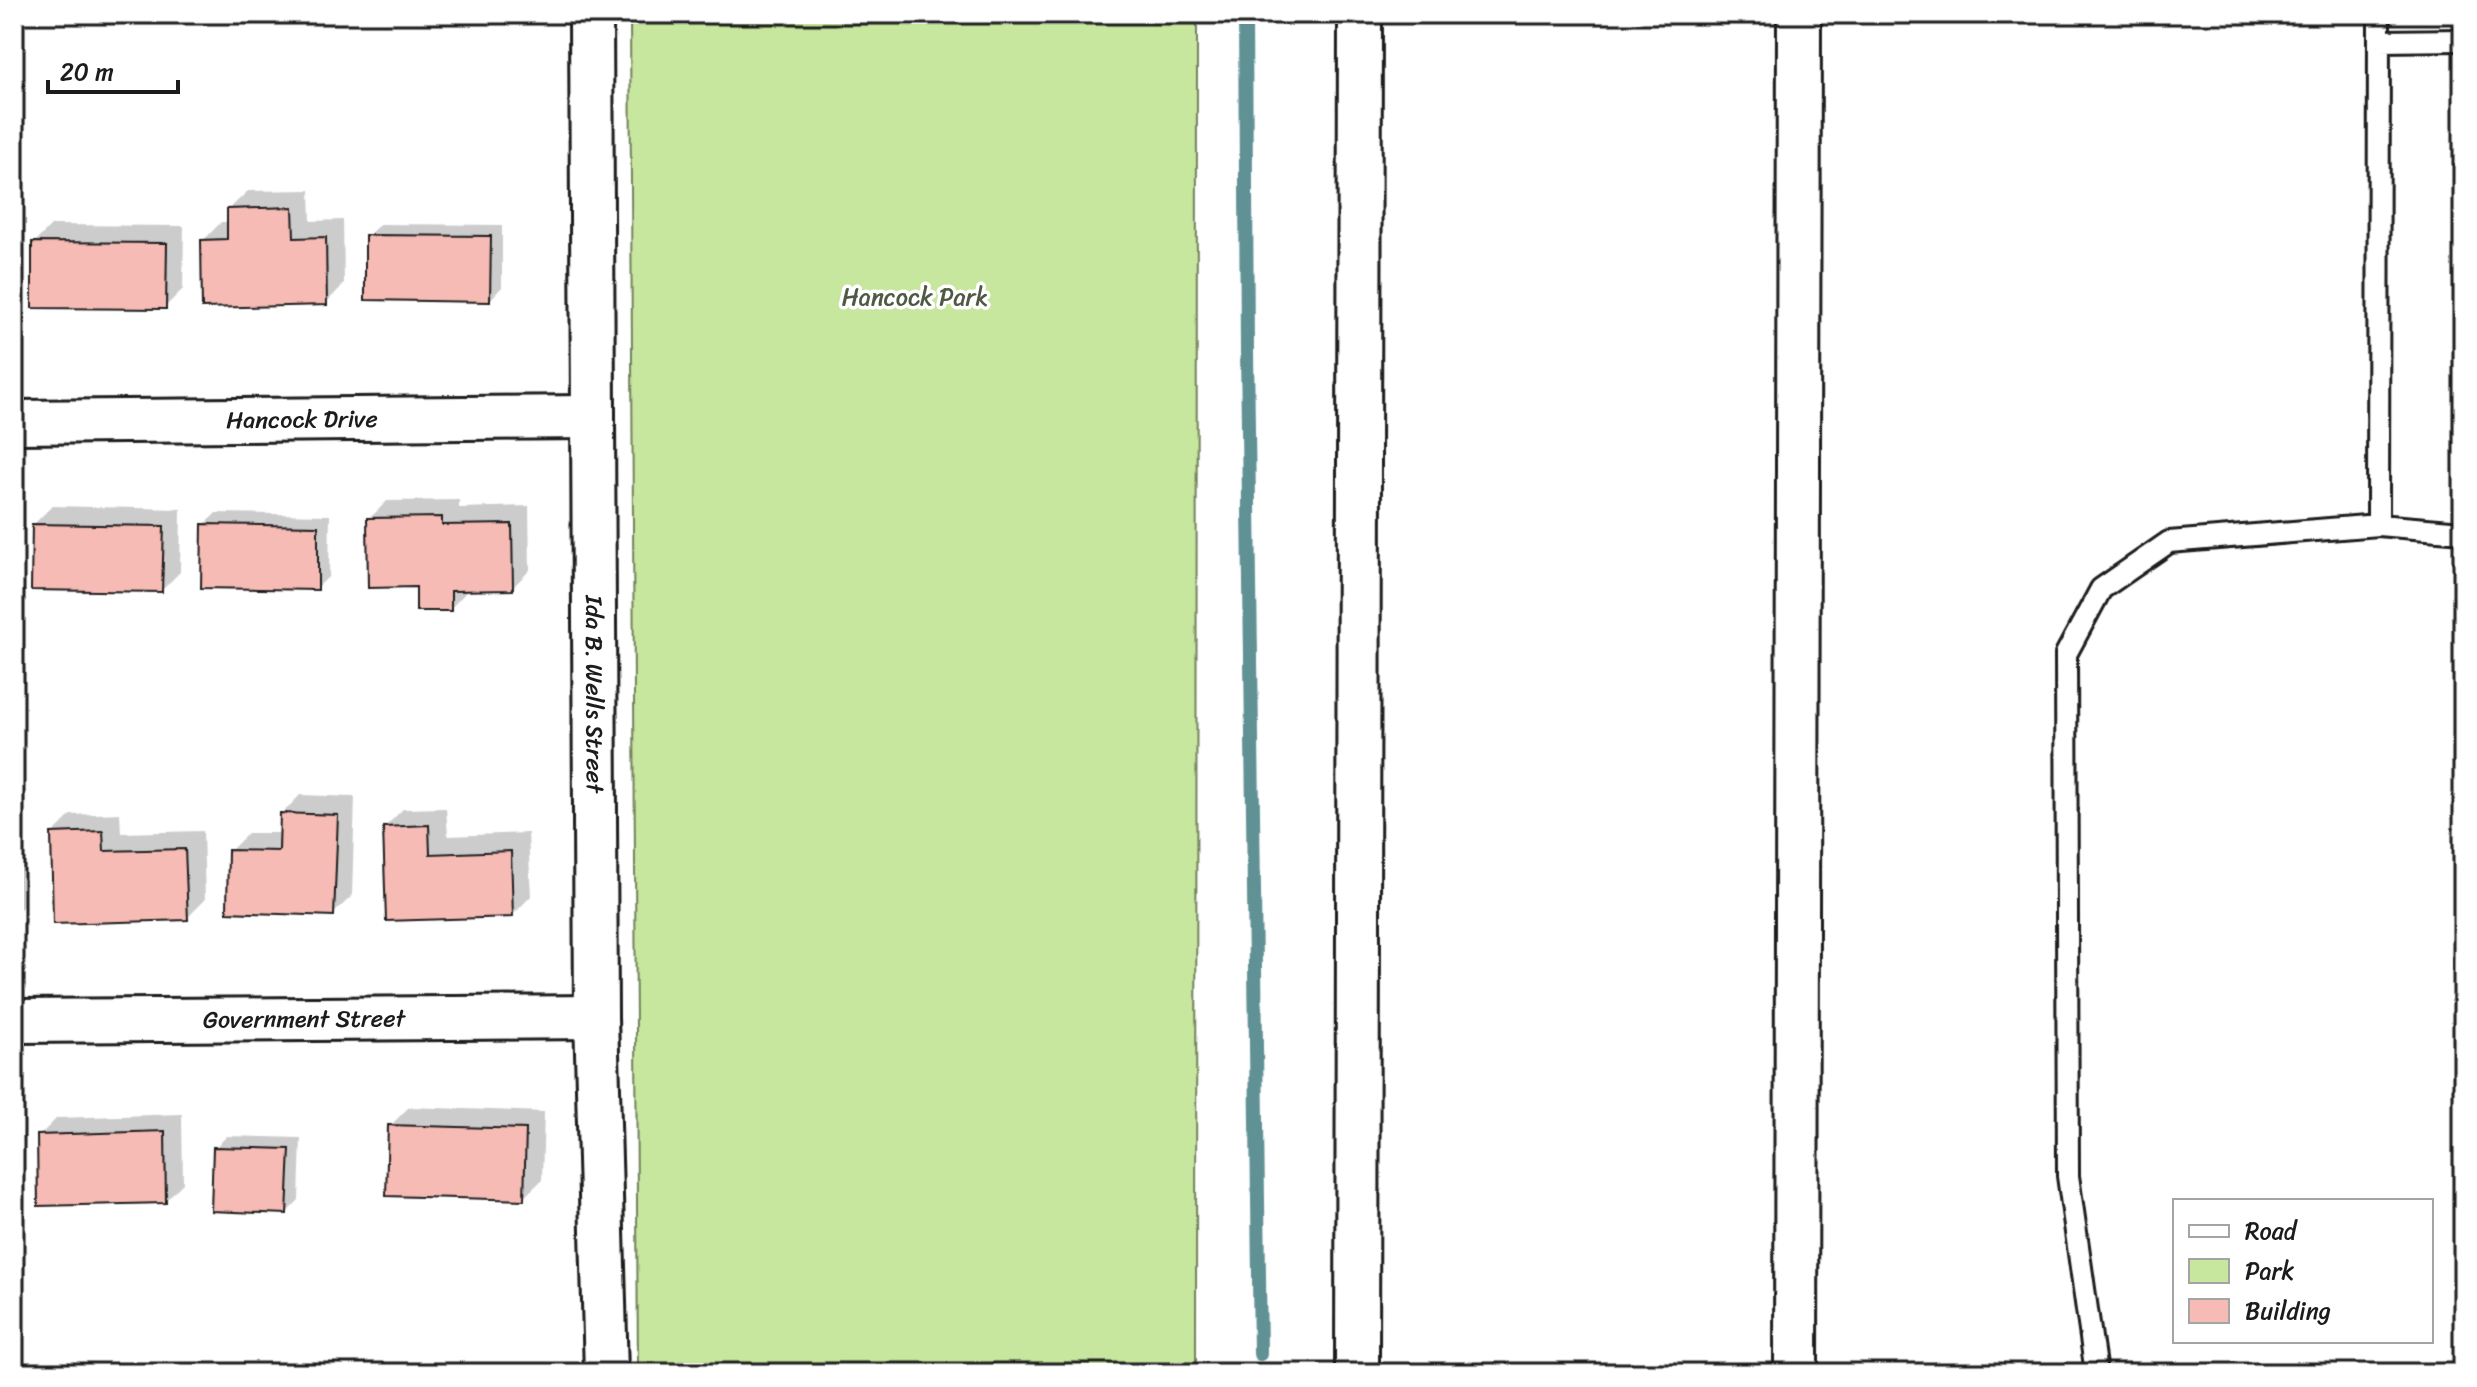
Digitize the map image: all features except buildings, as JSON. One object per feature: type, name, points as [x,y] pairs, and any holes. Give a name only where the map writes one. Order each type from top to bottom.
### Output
[{"type":"street","name":"Ida B. Wells Street","points":[[591,14],[596,1017],[606,1373]]},
{"type":"street","points":[[1357,1373],[1360,14]]},
{"type":"street","points":[[1796,1373],[1799,14]]},
{"type":"street","name":"Hancock Drive","points":[[14,422],[591,417]]},
{"type":"street","name":"Government Street","points":[[14,1021],[596,1017]]},
{"type":"lane","points":[[2378,525],[2379,14]]},
{"type":"lane","points":[[2379,41],[2463,40]]},
{"type":"lane","points":[[2096,1373],[2068,1176],[2066,654],[2101,589],[2169,542],[2378,525],[2463,532]]},
{"type":"green space","name":"Hancock Park","points":[[630,14],[1197,14],[1196,1373],[638,1373]]},
{"type":"waterway","points":[[1245,14],[1260,1354]]}]
